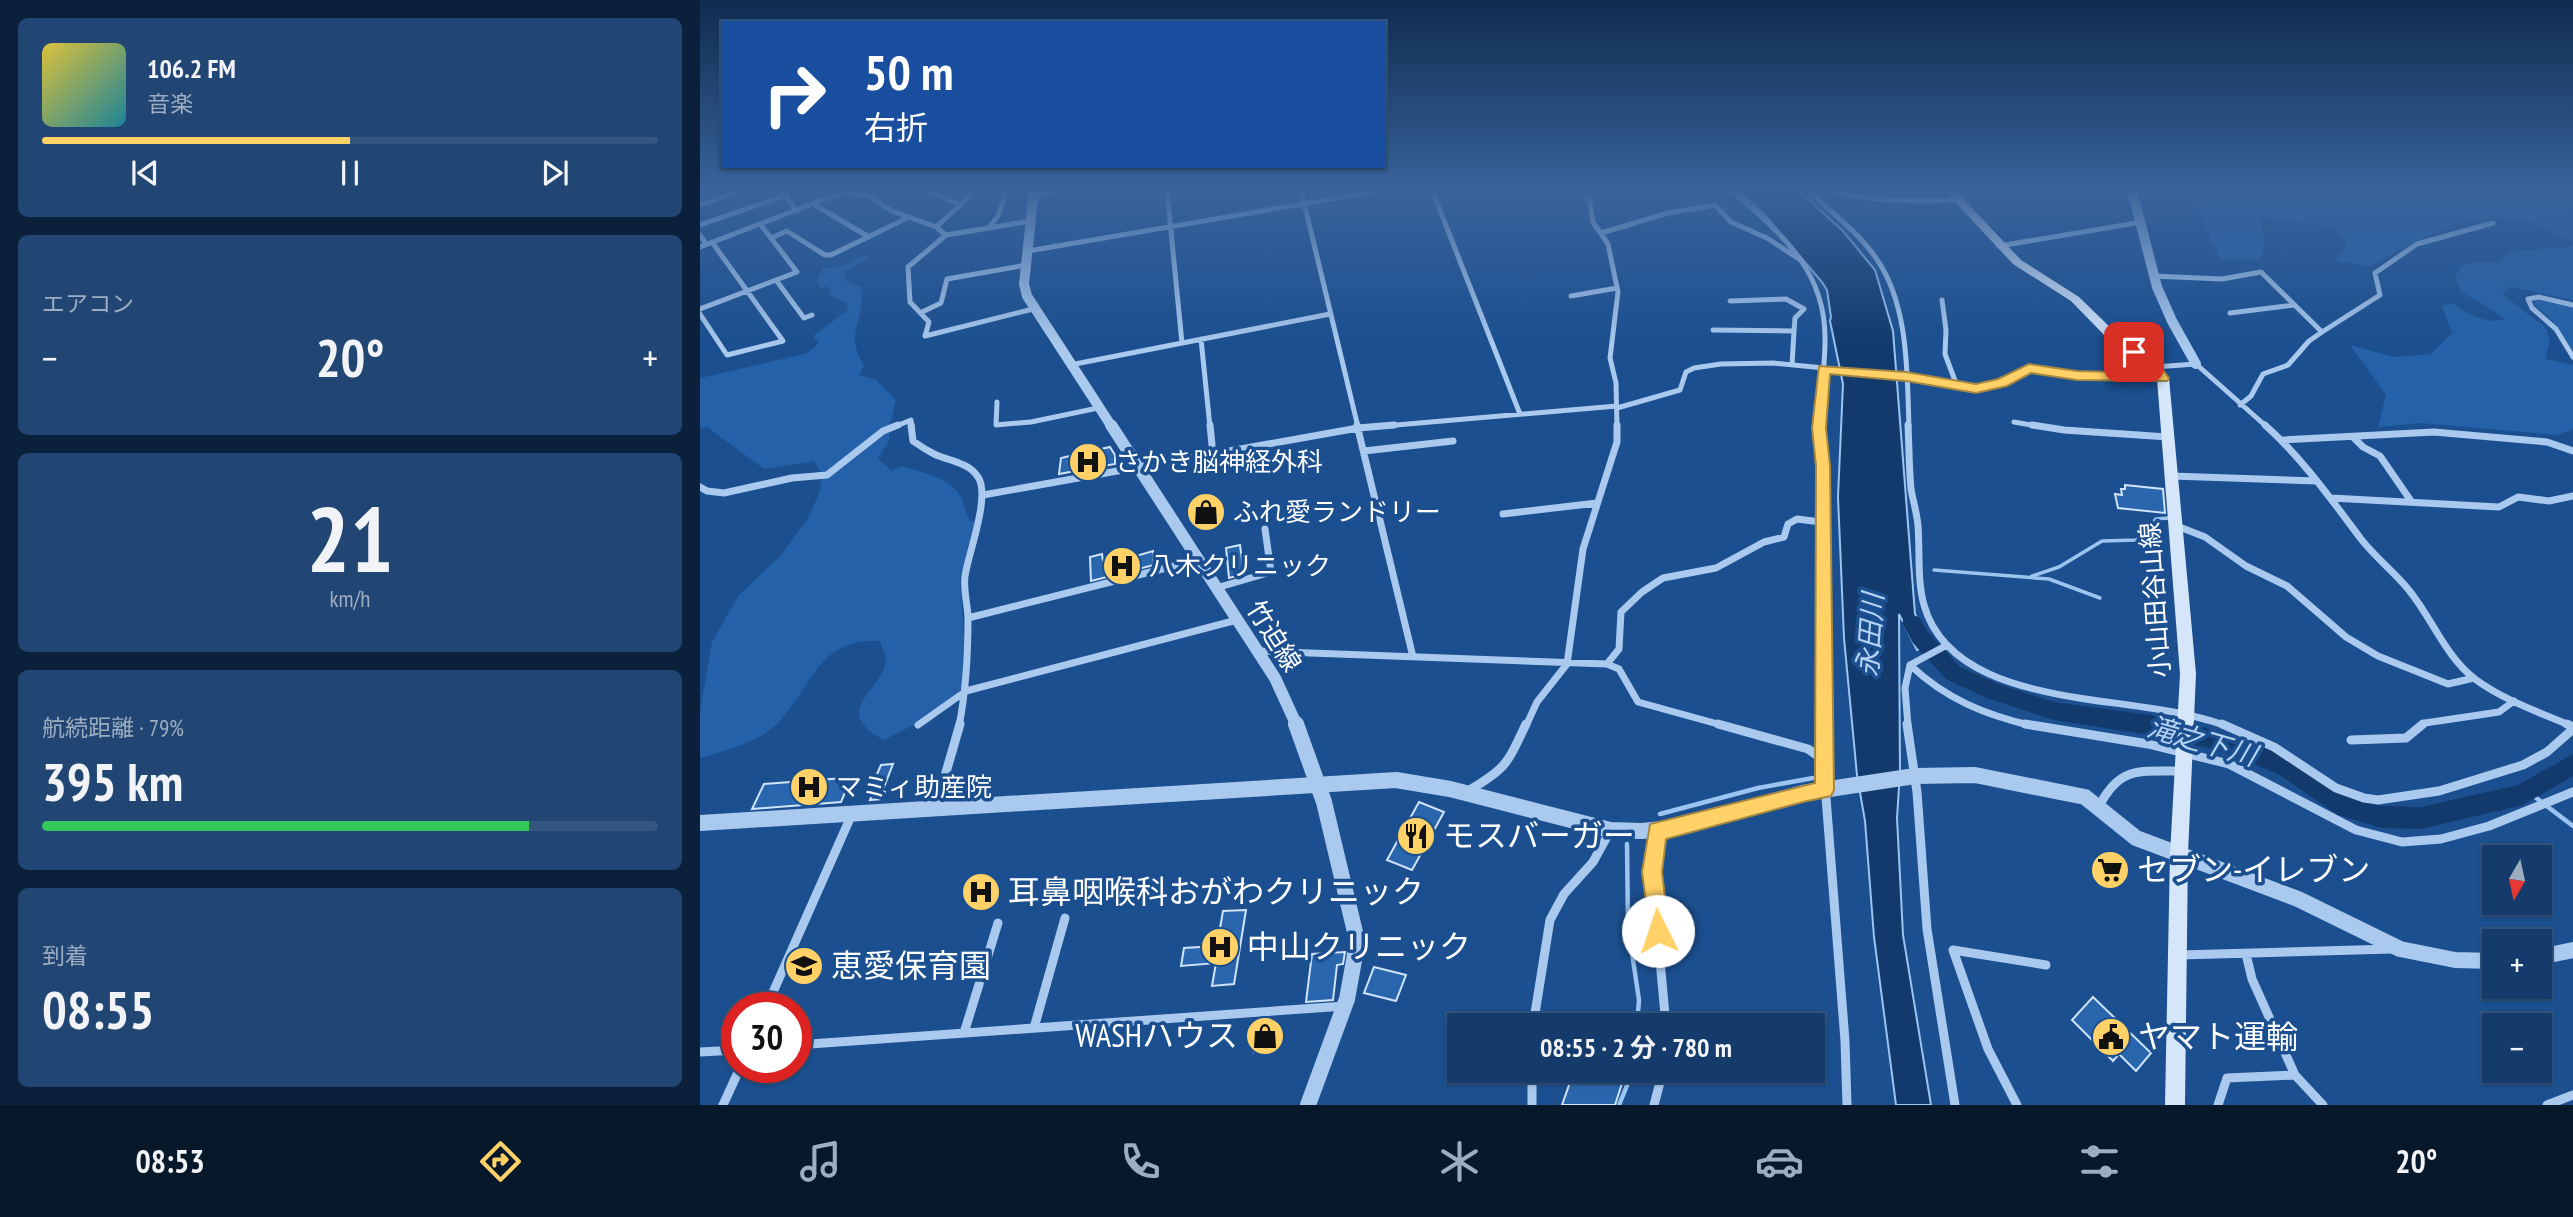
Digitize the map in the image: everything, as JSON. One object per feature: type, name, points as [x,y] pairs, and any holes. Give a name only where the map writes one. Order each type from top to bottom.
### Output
[{"type":"main road","points":[[1995,242],[2017,262],[2075,299],[2099,325],[2154,367],[2162,378]]},
{"type":"main road","name":"小山田谷山線","points":[[2162,378],[2186,624],[2188,674],[2179,855],[2175,1105]]},
{"type":"street","points":[[706,244],[747,291],[783,341],[727,355],[700,311],[747,291],[797,272],[774,242]]},
{"type":"street","points":[[804,242],[825,255],[831,255],[859,242]]},
{"type":"street","points":[[938,242],[908,267],[910,302],[929,322],[925,336],[1033,309]]},
{"type":"street","name":"竹迫線","points":[[1029,242],[1024,284],[1033,309],[1258,651],[1284,696],[1320,783],[1355,932],[1355,973],[1346,1006],[1308,1105]]},
{"type":"street","points":[[922,312],[941,303],[947,279],[1103,242]]},
{"type":"street","points":[[1172,242],[1182,343]]},
{"type":"street","points":[[1313,242],[1413,657]]},
{"type":"street","points":[[1452,242],[1520,414]]},
{"type":"street","points":[[1465,793],[1508,764],[1537,702],[1567,664],[1583,549],[1617,442],[1616,383],[1610,358],[1613,316],[1618,302],[1606,242]]},
{"type":"street","points":[[1773,242],[1788,256],[1798,259]]},
{"type":"street","points":[[1783,242],[1816,286],[1822,305],[1825,369],[1819,428],[1823,466],[1821,522],[1825,727],[1822,764],[1827,790],[1847,1105]]},
{"type":"street","points":[[1859,242],[1884,269],[1900,324],[1906,376],[1911,490],[1918,527],[1920,580],[1927,614],[1936,632],[1947,645],[1982,670],[2040,691],[2185,716],[2272,745],[2359,798],[2378,800],[2412,797],[2533,761],[2573,728],[2514,701],[2474,678],[2446,648],[2409,590],[2362,541],[2331,498],[2282,440],[2196,364],[2167,313],[2153,276],[2147,242]]},
{"type":"street","points":[[1999,246],[2026,242]]},
{"type":"street","points":[[2240,405],[2251,396],[2263,374],[2288,365],[2309,341],[2380,295],[2375,273],[2417,244],[2426,242]]},
{"type":"street","points":[[2153,276],[2247,278],[2262,272],[2322,332]]},
{"type":"street","points":[[776,280],[804,318],[812,315]]},
{"type":"street","points":[[1571,296],[1617,288]]},
{"type":"street","points":[[2573,305],[2539,297],[2528,299],[2532,307],[2556,329],[2573,357]]},
{"type":"street","points":[[1730,302],[1786,299],[1804,309],[1795,318],[1792,365]]},
{"type":"street","points":[[1942,300],[1946,330],[1945,354],[1957,386]]},
{"type":"street","points":[[2230,313],[2294,305]]},
{"type":"street","points":[[1070,365],[1330,314]]},
{"type":"street","points":[[1713,330],[1794,331]]},
{"type":"street","points":[[1201,339],[1213,455]]},
{"type":"street","points":[[983,495],[1358,428],[1617,407],[1680,390],[1686,372],[1694,368],[1756,362],[1906,376],[1976,389],[2002,383],[2029,369],[2077,376],[2162,378]]},
{"type":"street","points":[[2154,367],[2196,364]]},
{"type":"street","points":[[997,402],[996,425],[1031,422],[1098,408]]},
{"type":"street","points":[[700,486],[707,491],[724,494],[792,478],[827,475],[883,431],[911,420],[914,441],[934,454],[967,466],[979,478],[983,495],[978,512],[977,533],[965,577],[968,618],[966,691],[956,744],[935,809]]},
{"type":"street","points":[[2014,422],[2064,430],[2168,437]]},
{"type":"street","points":[[2282,440],[2434,432],[2547,442],[2571,451]]},
{"type":"street","points":[[2353,437],[2363,447],[2380,456],[2411,501]]},
{"type":"street","points":[[1364,451],[1453,441]]},
{"type":"street","points":[[2172,476],[2317,481]]},
{"type":"street","points":[[2331,498],[2499,507],[2518,497],[2549,501],[2573,496]]},
{"type":"street","points":[[1503,514],[1597,503]]},
{"type":"street","points":[[1607,664],[1619,649],[1621,612],[1654,583],[1662,578],[1726,564],[1764,542],[1784,537],[1788,524],[1797,519],[1821,522]]},
{"type":"street","points":[[2177,526],[2205,537],[2246,566],[2287,586],[2346,637],[2378,656],[2448,684],[2474,678]]},
{"type":"street","points":[[1216,587],[1270,572],[1265,529]]},
{"type":"street","points":[[968,618],[1198,560]]},
{"type":"street","points":[[918,725],[966,691],[1237,620]]},
{"type":"street","points":[[1947,645],[1910,666],[1907,677],[1908,735],[1915,776],[1925,916],[1935,995],[1955,1105]]},
{"type":"street","points":[[1258,651],[1607,664],[1619,670],[1639,702],[1808,748],[1818,756],[1822,764]]},
{"type":"street","points":[[1910,666],[1930,684],[1963,704],[2014,723],[2183,749],[2253,774],[2275,784],[2337,823],[2385,839],[2427,841],[2465,834],[2573,792]]},
{"type":"street","points":[[2351,740],[2406,737],[2425,723],[2499,712],[2514,701]]},
{"type":"street","points":[[2099,806],[2113,783],[2120,779],[2182,771]]},
{"type":"street","points":[[700,823],[1396,780],[1465,793],[1610,830],[1657,831],[1682,827],[1803,793],[1915,776],[1975,775],[2085,797],[2136,838],[2298,899],[2400,949]]},
{"type":"street","points":[[773,992],[852,814]]},
{"type":"street","points":[[1535,1013],[1550,920],[1560,900],[1593,862],[1610,830]]},
{"type":"street","points":[[1657,831],[1652,872],[1665,1013]]},
{"type":"street","points":[[1034,1028],[1065,918]]},
{"type":"street","points":[[964,1033],[998,923]]},
{"type":"street","points":[[2179,956],[2400,949],[2455,960],[2482,961]]},
{"type":"street","points":[[2017,1105],[1999,1076],[1976,1026],[1953,950],[2046,965]]},
{"type":"street","points":[[2552,954],[2573,950]]},
{"type":"street","points":[[2246,954],[2252,979],[2295,1075],[2323,1105]]},
{"type":"street","points":[[812,1044],[1346,1006]]},
{"type":"street","points":[[700,1052],[721,1051]]},
{"type":"street","points":[[2218,1105],[2227,1078],[2295,1075]]},
{"type":"street","points":[[723,1105],[733,1083]]},
{"type":"street","points":[[1531,1083],[1532,1105]]},
{"type":"street","points":[[1654,1105],[1660,1083]]},
{"type":"street","points":[[2547,1105],[2573,1095]]},
{"type":"shaded area","points":[[2212,242],[2265,242],[2261,260],[2220,259]]},
{"type":"shaded area","points":[[2345,242],[2417,242],[2369,267],[2336,260],[2347,244]]},
{"type":"shaded area","points":[[2573,246],[2573,300],[2511,287],[2502,294],[2546,328],[2550,342],[2545,359],[2573,365],[2573,429],[2558,435],[2420,423],[2378,427],[2386,395],[2350,345],[2394,357],[2431,354],[2452,333],[2442,305],[2454,304],[2465,312],[2486,320],[2506,319],[2461,291],[2455,276],[2466,263],[2498,263],[2508,252]]},
{"type":"shaded area","points":[[864,255],[869,259],[847,270],[844,277],[850,284],[861,286],[861,309],[855,335],[855,344],[864,366],[859,375],[876,380],[896,400],[889,440],[878,459],[892,471],[902,466],[952,486],[962,499],[970,521],[975,521],[960,579],[964,637],[963,687],[929,717],[884,740],[867,729],[860,719],[859,709],[884,669],[886,657],[880,641],[859,642],[843,647],[830,656],[779,722],[761,736],[700,758],[700,712],[712,642],[739,595],[781,555],[809,517],[820,491],[822,474],[814,461],[764,469],[707,427],[700,428],[700,378],[808,353],[819,343],[813,336],[848,310],[847,304],[828,294],[830,290],[826,286],[822,288],[816,282],[823,268],[840,267]]},
{"type":"shaded area","points":[[2536,298],[2573,307],[2573,352],[2556,324],[2534,305]]},
{"type":"water","name":"永田川","points":[[1787,242],[1852,242],[1875,270],[1893,331],[1915,614],[1930,642],[1917,650],[1899,614],[1900,772],[1897,818],[1903,935],[1931,1105],[1896,1105],[1874,937],[1865,821],[1857,775],[1844,638],[1838,497],[1843,384],[1830,321],[1827,290]]},
{"type":"building","name":"さかき脳神経外科","points":[[1110,447],[1115,455],[1115,464],[1059,474],[1061,458]]},
{"type":"building","points":[[2125,485],[2163,489],[2165,513],[2118,508],[2115,494],[2122,495],[2121,489],[2125,489]]},
{"type":"building","points":[[1240,545],[1244,574],[1229,578],[1226,548]]},
{"type":"building","name":"八木クリニック","points":[[1153,551],[1154,565],[1091,581],[1090,557],[1102,554],[1103,561],[1112,563]]},
{"type":"building","points":[[893,764],[884,787],[876,788],[885,792],[882,799],[870,800],[875,788],[871,788],[881,765]]},
{"type":"building","name":"マミィ助産院","points":[[859,777],[853,789],[846,790],[841,802],[752,809],[764,784]]},
{"type":"building","name":"モスバーガー","points":[[1419,802],[1444,812],[1412,870],[1387,860]]},
{"type":"building","name":"中山クリニック","points":[[1246,910],[1234,984],[1212,986],[1216,963],[1181,966],[1184,948],[1217,946],[1223,911]]},
{"type":"building","points":[[1345,952],[1343,964],[1337,965],[1333,1000],[1306,1002],[1312,954]]},
{"type":"building","points":[[1374,967],[1406,975],[1396,1001],[1364,993]]},
{"type":"building","name":"ヤマト運輸","points":[[2093,997],[2151,1053],[2136,1071],[2119,1054],[2113,1061],[2072,1020]]},
{"type":"building","name":"WASHハウス","points":[[1275,1020],[1271,1050],[1254,1052],[1258,1022]]},
{"type":"building","points":[[1570,1083],[1622,1083],[1615,1105],[1562,1105]]},
{"type":"waterway","points":[[2032,576],[2059,567],[2102,541],[2137,540],[2156,519],[2169,518]]},
{"type":"waterway","points":[[1934,570],[2049,579],[2100,598]]},
{"type":"waterway","name":"滝之下川","points":[[1912,623],[1920,637],[1953,673],[1992,691],[2054,711],[2150,725],[2224,742],[2286,767],[2346,807],[2382,817],[2421,818],[2523,794],[2573,764]]},
{"type":"waterway","points":[[1660,814],[1758,788],[1813,778]]},
{"type":"waterway","points":[[2527,791],[2573,826]]},
{"type":"waterway","points":[[1627,844],[1628,926],[1639,1000],[1638,1013]]},
{"type":"waterway","points":[[1619,1105],[1628,1083]]},
{"type":"place","name":"さかき脳神経外科","points":[[1088,462]]},
{"type":"place","name":"ふれ愛ランドリー","points":[[1206,512]]},
{"type":"place","name":"八木クリニック","points":[[1122,566]]},
{"type":"place","name":"マミィ助産院","points":[[809,787]]},
{"type":"place","name":"モスバーガー","points":[[1416,836]]},
{"type":"place","name":"セブン-イレブン","points":[[2110,870]]},
{"type":"place","name":"耳鼻咽喉科おがわクリニック","points":[[981,892]]},
{"type":"place","name":"中山クリニック","points":[[1220,947]]},
{"type":"place","name":"恵愛保育園","points":[[804,966]]},
{"type":"place","name":"WASHハウス","points":[[1265,1036]]},
{"type":"place","name":"ヤマト運輸","points":[[2111,1037]]},
{"type":"route","points":[[1658,931],[1652,872],[1657,831],[1682,827],[1803,793],[1825,790],[1822,764],[1825,741],[1821,522],[1823,466],[1819,428],[1824,369],[1906,376],[1976,389],[2013,379],[2025,369],[2077,376],[2162,378],[2154,367],[2134,352]]}]
